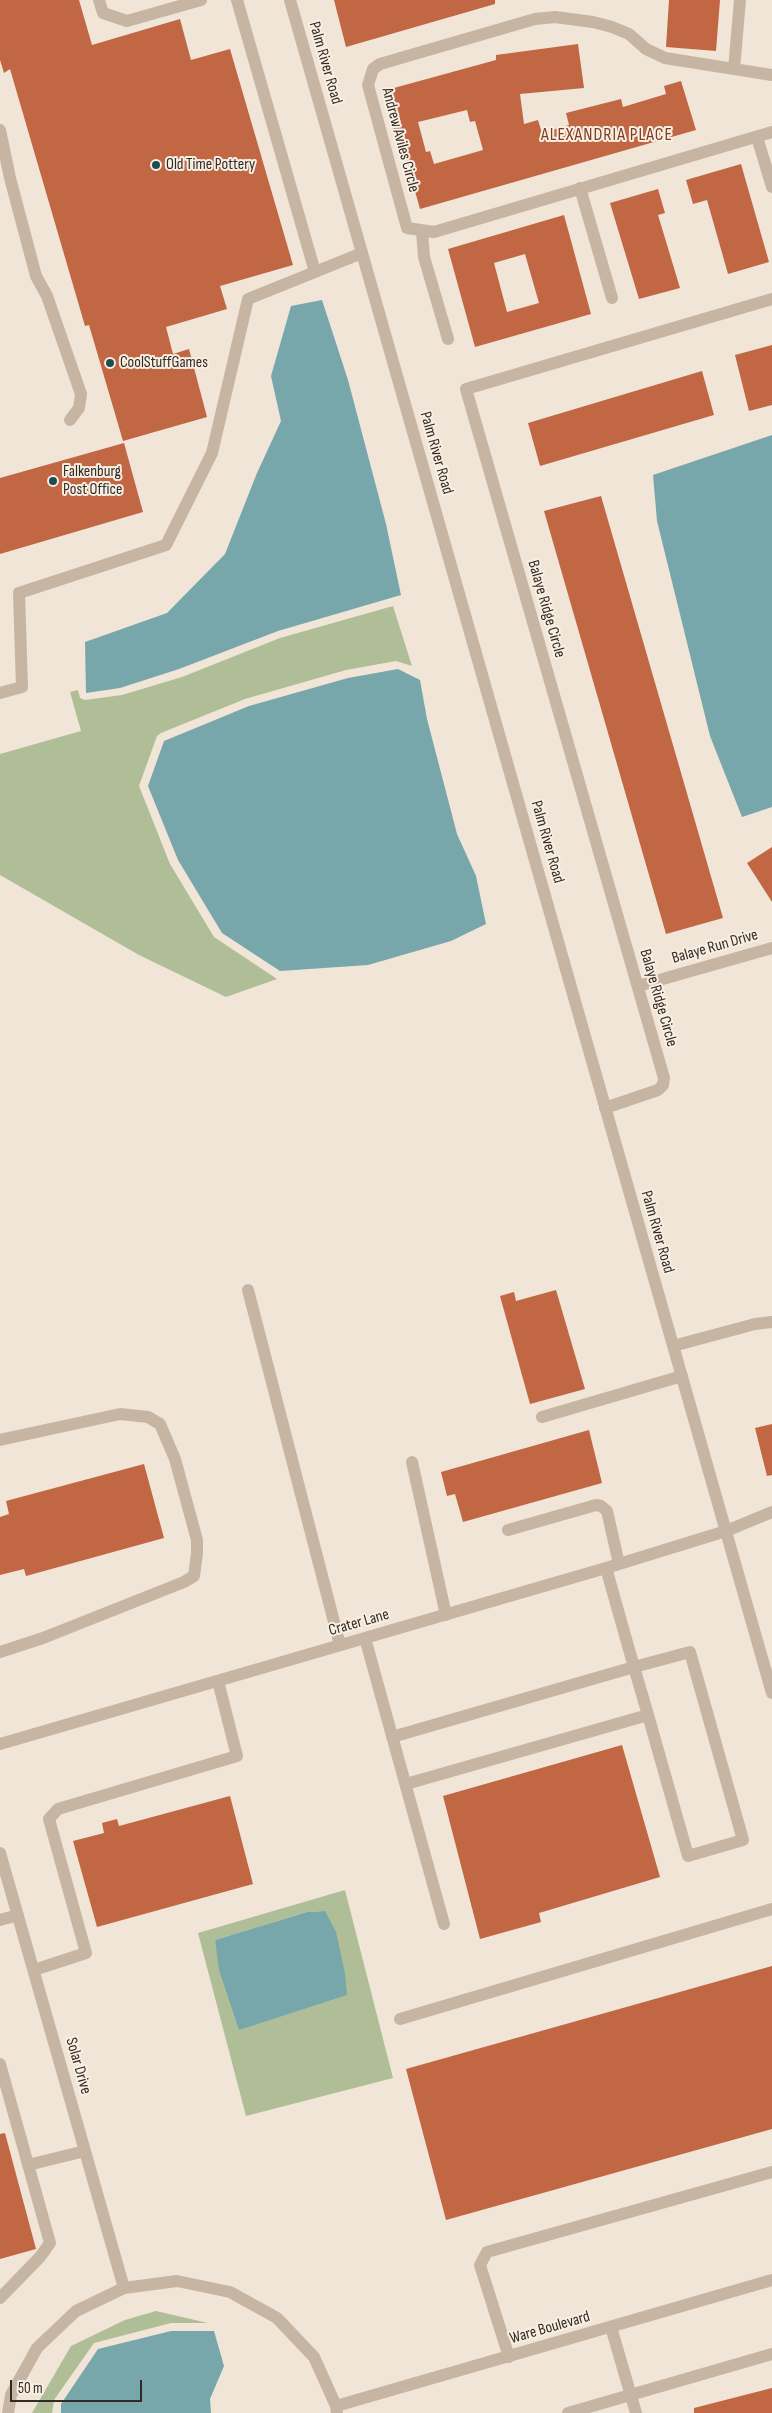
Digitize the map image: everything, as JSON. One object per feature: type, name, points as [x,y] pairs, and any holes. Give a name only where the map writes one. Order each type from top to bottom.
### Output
[{"type":"street","points":[[99,0],[103,13],[127,21],[201,0]]},
{"type":"street","points":[[237,0],[315,272]]},
{"type":"street","name":"Palm River Road","points":[[290,0],[772,1693]]},
{"type":"street","points":[[734,69],[740,0]]},
{"type":"street","name":"Andrew Aviles Circle","points":[[422,231],[407,228],[370,94],[370,76],[380,64],[535,19],[555,18],[593,22],[612,27],[629,34],[646,49],[665,58],[772,75]]},
{"type":"street","points":[[0,130],[10,178],[36,276],[46,296],[81,394],[79,408],[70,420]]},
{"type":"street","points":[[448,340],[424,257],[422,231],[434,232],[772,132]]},
{"type":"street","points":[[757,137],[772,187]]},
{"type":"street","points":[[580,188],[612,298]]},
{"type":"street","points":[[0,693],[22,687],[20,593],[166,545],[212,453],[248,299],[362,253]]},
{"type":"street","name":"Balaye Ridge Circle","points":[[605,1108],[652,1092],[662,1085],[664,1078],[466,389],[772,299]]},
{"type":"street","name":"Balaye Run Drive","points":[[638,986],[772,948]]},
{"type":"street","points":[[248,1290],[340,1645]]},
{"type":"street","points":[[673,1346],[756,1324],[772,1322]]},
{"type":"street","points":[[542,1417],[682,1376]]},
{"type":"street","points":[[0,1440],[120,1414],[148,1417],[160,1424],[177,1467],[197,1540],[198,1553],[194,1576],[184,1582],[43,1638],[0,1652]]},
{"type":"street","points":[[412,1462],[446,1615]]},
{"type":"street","points":[[508,1530],[596,1505],[601,1506],[607,1511],[619,1564]]},
{"type":"street","name":"Crater Lane","points":[[0,1744],[606,1568],[726,1531],[772,1512]]},
{"type":"street","points":[[392,1737],[634,1667],[690,1652],[743,1840],[688,1856],[648,1714],[634,1667],[606,1568]]},
{"type":"street","points":[[365,1638],[444,1924]]},
{"type":"street","points":[[34,1970],[86,1953],[49,1818],[58,1809],[237,1756],[218,1681]]},
{"type":"street","points":[[406,1784],[648,1714]]},
{"type":"street","name":"Solar Drive","points":[[0,1853],[124,2288]]},
{"type":"street","points":[[400,2019],[772,1909]]},
{"type":"street","points":[[0,1920],[18,1914]]},
{"type":"street","points":[[0,2064],[50,2242],[40,2257],[0,2298]]},
{"type":"street","points":[[28,2165],[85,2151]]},
{"type":"street","points":[[509,2357],[480,2265],[487,2252],[772,2172]]},
{"type":"street","name":"Ware Boulevard","points":[[337,2410],[509,2357],[772,2280]]},
{"type":"street","points":[[8,2413],[11,2395],[37,2348],[76,2311],[124,2288],[177,2282],[230,2292],[277,2318],[314,2357],[337,2410]]},
{"type":"street","points":[[611,2327],[636,2413]]},
{"type":"street","points":[[568,2413],[772,2354]]},
{"type":"green space","points":[[393,606],[412,666],[396,661],[346,670],[245,699],[161,733],[157,736],[139,786],[170,864],[214,937],[277,979],[226,997],[139,955],[0,875],[0,754],[81,731],[70,692],[78,690],[80,698],[85,700],[122,695],[182,677],[280,638]]},
{"type":"green space","points":[[345,1890],[393,2078],[246,2116],[198,1933]],"holes":[[[325,1911],[218,1955],[215,1940],[307,1912]]]},
{"type":"green space","points":[[156,2311],[208,2323],[171,2323],[94,2343],[54,2400],[52,2413],[32,2413],[71,2346],[125,2320]]},
{"type":"water","points":[[322,300],[348,380],[386,524],[401,595],[278,631],[179,669],[120,688],[86,693],[85,642],[167,613],[225,554],[257,473],[281,421],[271,376],[291,306]]},
{"type":"water","points":[[772,435],[772,807],[742,817],[710,736],[657,521],[653,475]]},
{"type":"water","points":[[398,669],[420,680],[427,719],[457,834],[476,876],[486,924],[451,941],[368,965],[280,971],[222,933],[178,860],[148,786],[164,741],[249,706],[348,678]]},
{"type":"water","points":[[325,1911],[336,1932],[345,1973],[347,1995],[239,2030],[219,1970],[215,1940],[307,1912]]},
{"type":"water","points":[[171,2331],[214,2331],[224,2366],[210,2399],[211,2413],[61,2413],[61,2404],[98,2349]]},
{"type":"building","points":[[0,0],[79,0],[92,45],[180,19],[191,60],[230,49],[293,265],[220,286],[227,309],[166,327],[173,354],[189,349],[207,417],[123,441],[89,325],[85,326],[10,69],[4,73],[0,60]]},
{"type":"building","points":[[334,0],[495,0],[495,4],[346,47]]},
{"type":"building","points":[[669,0],[720,0],[716,51],[666,47]]},
{"type":"building","points":[[578,44],[584,88],[520,94],[524,124],[538,120],[542,133],[569,125],[566,113],[621,99],[623,107],[666,94],[664,86],[681,81],[696,130],[420,209],[401,141],[397,142],[383,91],[496,60],[496,55]],"holes":[[[467,110],[470,122],[475,121],[483,150],[434,164],[430,151],[426,152],[418,122]]]},
{"type":"building","points":[[741,164],[769,262],[728,274],[707,200],[693,204],[686,180]]},
{"type":"building","points":[[658,189],[665,213],[658,215],[680,288],[639,299],[610,203]]},
{"type":"building","points":[[564,215],[591,314],[475,347],[448,249]],"holes":[[[525,254],[539,303],[507,312],[494,263]]]},
{"type":"building","points":[[772,345],[772,405],[749,411],[735,355]]},
{"type":"building","points":[[702,371],[714,415],[540,466],[528,423]]},
{"type":"building","points":[[124,443],[143,512],[0,554],[0,478]]},
{"type":"building","points":[[601,496],[723,918],[666,934],[544,511]]},
{"type":"building","points":[[772,847],[772,902],[747,863]]},
{"type":"building","points":[[556,1290],[585,1389],[530,1404],[500,1296],[514,1292],[516,1301]]},
{"type":"building","points":[[772,1424],[772,1475],[767,1476],[755,1428]]},
{"type":"building","points":[[589,1430],[602,1483],[463,1522],[455,1494],[447,1496],[441,1472]]},
{"type":"building","points":[[144,1464],[164,1538],[26,1576],[24,1569],[0,1575],[0,1517],[9,1514],[6,1501]]},
{"type":"building","points":[[622,1745],[660,1877],[539,1913],[541,1922],[480,1939],[443,1796]]},
{"type":"building","points":[[230,1796],[253,1884],[97,1927],[73,1841],[104,1833],[102,1823],[117,1819],[119,1826]]},
{"type":"building","points":[[772,1966],[772,2129],[446,2220],[406,2069]]},
{"type":"building","points":[[5,2133],[36,2249],[0,2259],[0,2134]]},
{"type":"building","points":[[772,2388],[772,2413],[694,2413],[694,2408]]},
{"type":"place","name":"Old Time Pottery","points":[[156,165]]},
{"type":"place","name":"CoolStuffGames","points":[[110,363]]},
{"type":"place","name":"Falkenburg Post Office","points":[[53,481]]},
{"type":"district","name":"ALEXANDRIA PLACE","points":[[607,135]]}]
